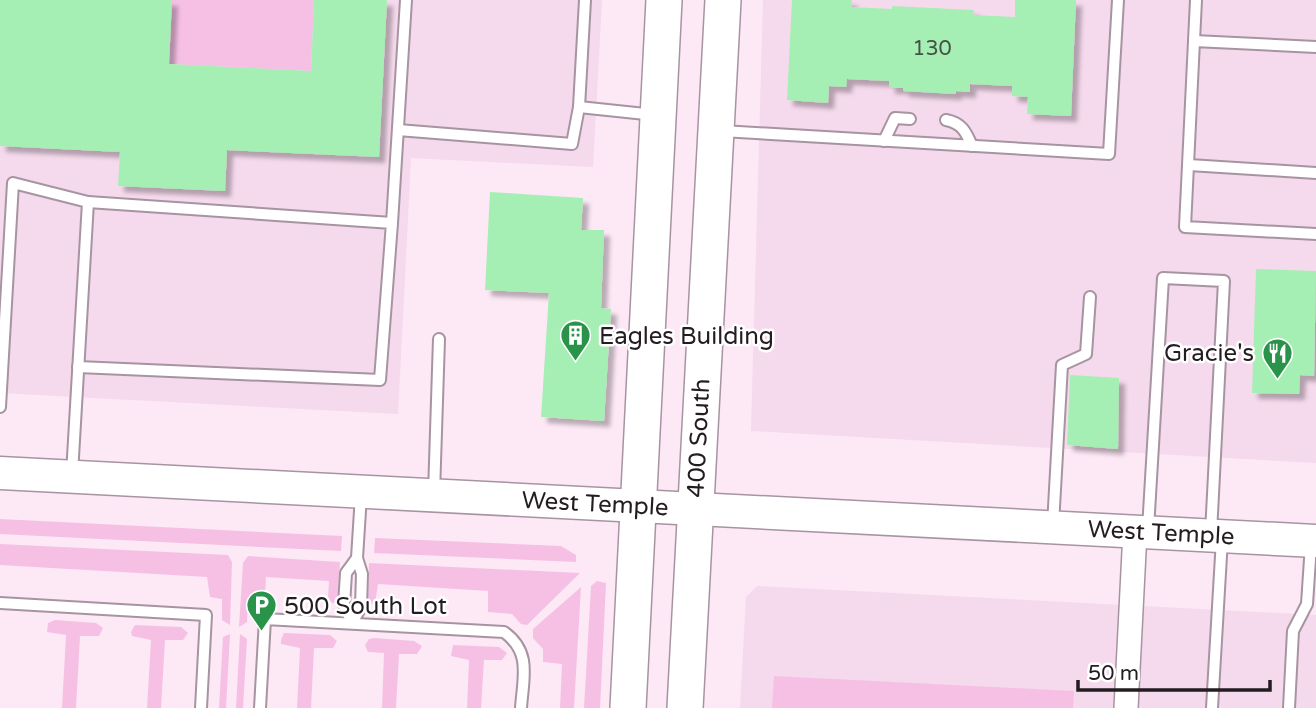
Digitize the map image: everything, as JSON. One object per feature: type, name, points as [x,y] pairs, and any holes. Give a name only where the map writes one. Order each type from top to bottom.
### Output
[{"type":"main road","points":[[628,708],[664,0]]},
{"type":"main road","name":"400 South","points":[[685,708],[723,0]]},
{"type":"main road","name":"West Temple","points":[[0,473],[1314,541]]},
{"type":"street","points":[[1126,708],[1142,532]]},
{"type":"lane","points":[[78,367],[380,380],[406,0]]},
{"type":"lane","points":[[398,130],[572,144],[579,107],[585,0]]},
{"type":"lane","points":[[716,131],[1109,154],[1118,0]]},
{"type":"lane","points":[[1196,0],[1185,227],[1316,234]]},
{"type":"lane","points":[[1194,41],[1316,47]]},
{"type":"lane","points":[[579,107],[658,115]]},
{"type":"lane","points":[[884,141],[895,118],[910,118]]},
{"type":"lane","points":[[947,120],[957,122],[965,130],[972,146]]},
{"type":"lane","points":[[1189,165],[1316,173]]},
{"type":"lane","points":[[0,182],[88,202],[392,223]]},
{"type":"lane","points":[[0,408],[13,183]]},
{"type":"lane","points":[[72,477],[88,202]]},
{"type":"lane","points":[[1142,532],[1163,278],[1224,281],[1212,708]]},
{"type":"lane","points":[[1052,527],[1062,365],[1086,354],[1090,297]]},
{"type":"lane","points":[[433,495],[439,339]]},
{"type":"lane","points":[[352,624],[361,607],[362,574],[357,558],[361,492]]},
{"type":"lane","points":[[1289,708],[1293,631],[1307,604],[1314,541]]},
{"type":"lane","points":[[352,624],[344,606],[346,573],[357,558]]},
{"type":"lane","points":[[0,603],[206,615],[201,708]]},
{"type":"lane","points":[[260,708],[265,619],[504,632],[516,641],[524,656],[521,708]]},
{"type":"shaded area","points":[[0,0],[602,0],[593,167],[411,158],[398,414],[0,393]]},
{"type":"shaded area","points":[[172,0],[314,0],[311,71],[169,64]]},
{"type":"shaded area","points":[[763,0],[1316,0],[1316,463],[751,431]]},
{"type":"shaded area","points":[[0,519],[342,536],[341,551],[0,534]]},
{"type":"shaded area","points":[[375,538],[561,546],[576,555],[576,562],[374,553]]},
{"type":"shaded area","points":[[0,544],[228,555],[232,562],[230,625],[222,620],[222,599],[210,597],[207,577],[0,565]]},
{"type":"shaded area","points":[[248,556],[340,562],[337,603],[332,603],[328,598],[329,581],[266,577],[265,595],[260,600],[248,600],[247,622],[239,627],[243,563]]},
{"type":"shaded area","points":[[369,563],[580,573],[527,625],[521,624],[512,614],[488,612],[488,591],[378,584],[375,604],[369,604]]},
{"type":"shaded area","points":[[597,581],[606,583],[600,708],[584,708],[591,586]]},
{"type":"shaded area","points":[[757,586],[1316,615],[1316,708],[740,708],[746,597]]},
{"type":"shaded area","points":[[581,587],[574,708],[560,708],[562,664],[543,662],[543,649],[533,638],[533,629]]},
{"type":"shaded area","points":[[55,620],[96,623],[103,628],[99,636],[80,636],[76,708],[62,708],[66,635],[47,632],[48,623]]},
{"type":"shaded area","points":[[135,625],[181,627],[188,633],[183,640],[165,640],[161,708],[147,708],[151,640],[132,636]]},
{"type":"shaded area","points":[[284,633],[330,635],[337,641],[333,648],[314,648],[311,708],[297,708],[300,648],[281,644]]},
{"type":"shaded area","points":[[230,634],[226,708],[219,708],[223,637]]},
{"type":"shaded area","points":[[240,634],[247,639],[243,708],[236,708]]},
{"type":"shaded area","points":[[369,639],[414,641],[422,646],[417,654],[399,654],[396,708],[382,708],[384,653],[368,652],[365,645]]},
{"type":"shaded area","points":[[453,645],[499,647],[507,653],[502,660],[484,660],[481,708],[467,708],[469,660],[451,656]]},
{"type":"shaded area","points":[[774,676],[1074,691],[1073,708],[772,708]]},
{"type":"building","points":[[0,0],[172,0],[169,64],[311,71],[314,0],[387,0],[379,157],[227,150],[225,191],[118,186],[120,152],[0,146]]},
{"type":"building","points":[[792,0],[852,0],[851,7],[974,10],[973,15],[1015,17],[1015,0],[1076,0],[1071,116],[1027,114],[1028,97],[1012,96],[1012,86],[970,84],[970,92],[956,91],[956,94],[903,91],[903,88],[889,88],[889,81],[847,79],[846,87],[829,86],[828,103],[787,100]]},
{"type":"building","points":[[490,192],[583,198],[581,230],[604,230],[601,308],[611,309],[604,421],[541,417],[549,293],[485,290]]},
{"type":"building","points":[[1256,269],[1316,271],[1314,376],[1300,375],[1299,394],[1252,393]]},
{"type":"building","points":[[1070,375],[1119,378],[1118,449],[1067,445]]},
{"type":"place","name":"Eagles Building","points":[[576,363]]},
{"type":"place","name":"Gracie's","points":[[1277,380]]},
{"type":"place","name":"500 South Lot","points":[[261,633]]}]
